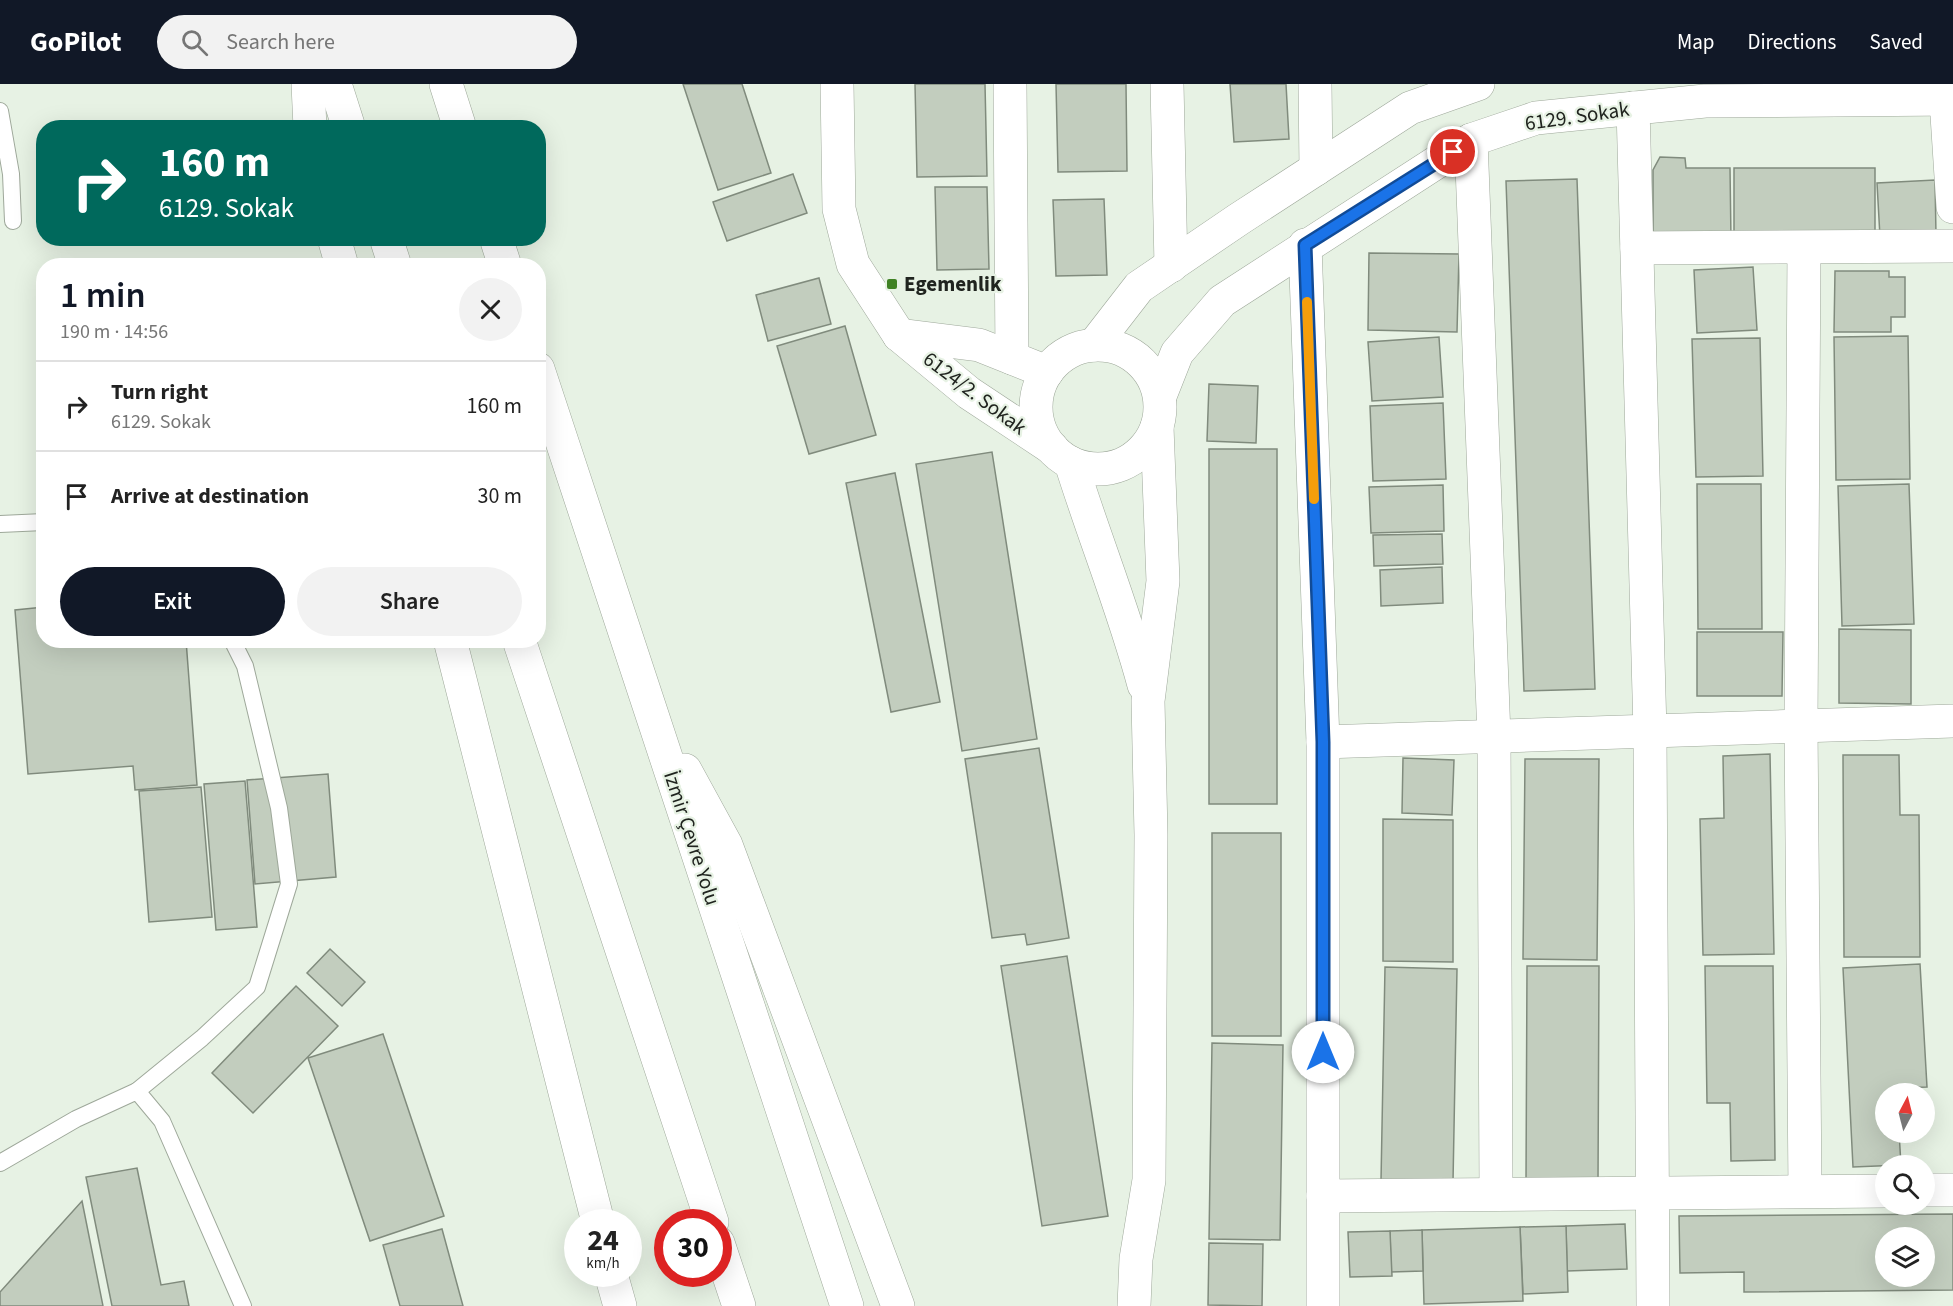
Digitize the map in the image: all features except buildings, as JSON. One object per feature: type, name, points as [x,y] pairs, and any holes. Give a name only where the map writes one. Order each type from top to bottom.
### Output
[{"type":"main road","points":[[308,84],[310,120]]},
{"type":"main road","points":[[335,84],[347,120]]},
{"type":"main road","points":[[446,84],[458,120]]},
{"type":"main road","points":[[460,84],[461,120]]},
{"type":"main road","name":"6124/2. Sokak","points":[[837,84],[838,209],[853,264],[899,335],[969,393],[1061,456]]},
{"type":"main road","points":[[1010,84],[1012,358]]},
{"type":"main road","points":[[1167,84],[1171,266]]},
{"type":"main road","points":[[1314,84],[1316,169]]},
{"type":"main road","points":[[1094,345],[1139,287],[1410,108],[1467,86]]},
{"type":"main road","name":"6129. Sokak","points":[[1159,411],[1177,353],[1222,301],[1305,245],[1472,140],[1536,117],[1633,108],[1705,93],[1949,100]]},
{"type":"main road","points":[[1949,100],[1953,207]]},
{"type":"main road","points":[[1633,108],[1650,731],[1653,1306]]},
{"type":"main road","points":[[1472,140],[1494,736],[1496,1194]]},
{"type":"main road","points":[[1305,245],[1323,742],[1323,1306]]},
{"type":"main road","points":[[1637,248],[1953,246]]},
{"type":"main road","points":[[1804,248],[1801,725],[1805,1191]]},
{"type":"main road","name":"6124/2. Sokak","points":[[899,335],[979,345],[1047,372]]},
{"type":"main road","points":[[1134,1306],[1136,1259],[1149,1180],[1151,835],[1148,701],[1163,581],[1159,411],[1154,379],[1136,359],[1112,346],[1094,345],[1076,349],[1059,358],[1047,372],[1038,389],[1036,409],[1040,429],[1061,456],[1129,629],[1148,701]]},
{"type":"main road","name":"İzmir Çevre Yolu","points":[[546,393],[847,1306]]},
{"type":"main road","points":[[1061,456],[1091,469],[1112,467],[1132,459],[1147,446],[1159,411]]},
{"type":"main road","points":[[452,648],[595,1209]]},
{"type":"main road","points":[[522,648],[708,1209]]},
{"type":"main road","points":[[646,698],[726,846],[898,1306]]},
{"type":"main road","points":[[1323,742],[1953,720]]},
{"type":"main road","points":[[1935,1190],[1953,1190]]},
{"type":"main road","points":[[1323,1196],[1875,1191]]},
{"type":"main road","points":[[732,1285],[739,1306]]},
{"type":"main road","points":[[615,1287],[620,1306]]},
{"type":"lane","points":[[0,111],[11,174],[13,221]]},
{"type":"lane","points":[[0,524],[36,522]]},
{"type":"lane","points":[[0,1163],[76,1119],[137,1090],[202,1038],[257,987],[289,884],[279,808],[245,666],[236,648]]},
{"type":"lane","points":[[137,1090],[162,1121],[243,1306]]},
{"type":"slow traffic","points":[[1307,302],[1314,499]]},
{"type":"place","name":"Egemenlik","points":[[892,284]]},
{"type":"route","points":[[1323,1052],[1323,742],[1305,245],[1453,152]]}]
